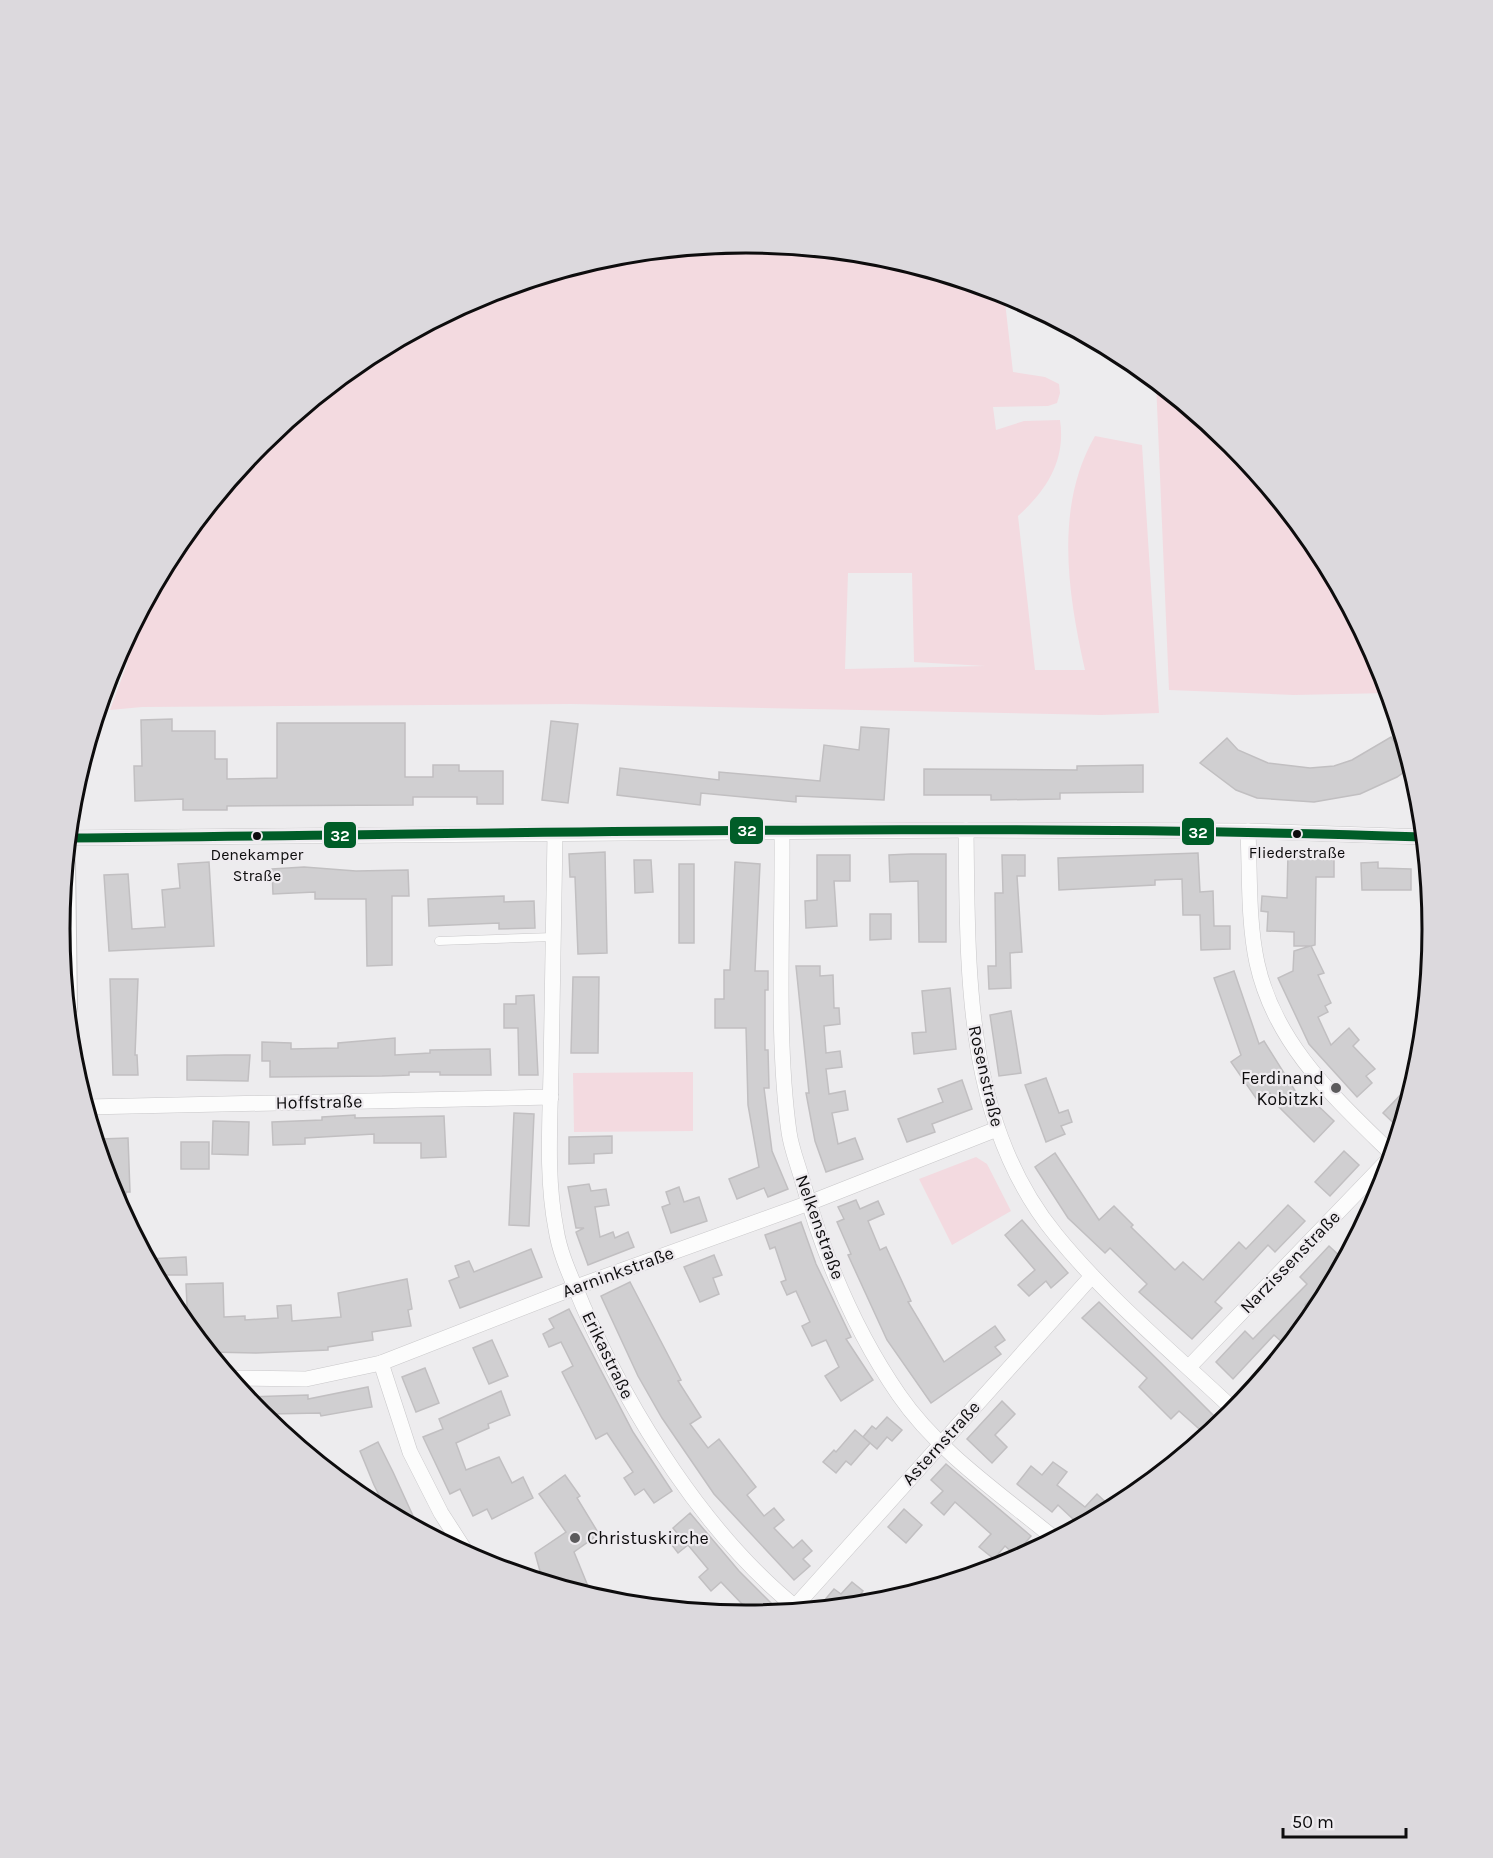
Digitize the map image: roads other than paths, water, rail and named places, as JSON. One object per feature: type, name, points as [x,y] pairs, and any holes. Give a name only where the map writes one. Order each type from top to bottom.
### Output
[{"type":"street","points":[[76,838],[782,834],[966,830],[1248,831],[1416,837]]},
{"type":"street","name":"Rosenstraße","points":[[966,830],[968,943],[974,1036],[997,1129],[1021,1181],[1049,1225],[1092,1276],[1228,1404]]},
{"type":"street","points":[[1248,831],[1254,943],[1269,1003],[1292,1045],[1308,1068],[1386,1149]]},
{"type":"street","name":"Nelkenstraße","points":[[782,834],[784,1085],[790,1136],[809,1203],[844,1294],[871,1348],[899,1396],[940,1443],[1048,1533]]},
{"type":"street","name":"Erikastraße","points":[[555,835],[550,1169],[554,1219],[563,1257],[596,1335],[636,1412],[685,1485],[733,1545],[790,1604]]},
{"type":"street","name":"Hoffstraße","points":[[95,1107],[551,1097]]},
{"type":"street","name":"Aarninkstraße","points":[[241,1378],[306,1379],[381,1363],[576,1287],[809,1203],[997,1129]]},
{"type":"street","name":"Narzissenstraße","points":[[1189,1367],[1377,1171]]},
{"type":"street","name":"Asternstraße","points":[[800,1603],[940,1443],[1092,1276]]},
{"type":"street","points":[[381,1363],[410,1452],[441,1513],[458,1540]]},
{"type":"lane","points":[[439,941],[553,938]]},
{"type":"place","name":"Fliederstraße","points":[[1297,834]]},
{"type":"place","name":"Denekamper Straße","points":[[257,836]]},
{"type":"place","name":"Ferdinand Kobitzki","points":[[1336,1088]]},
{"type":"place","name":"Christuskirche","points":[[575,1538]]}]
